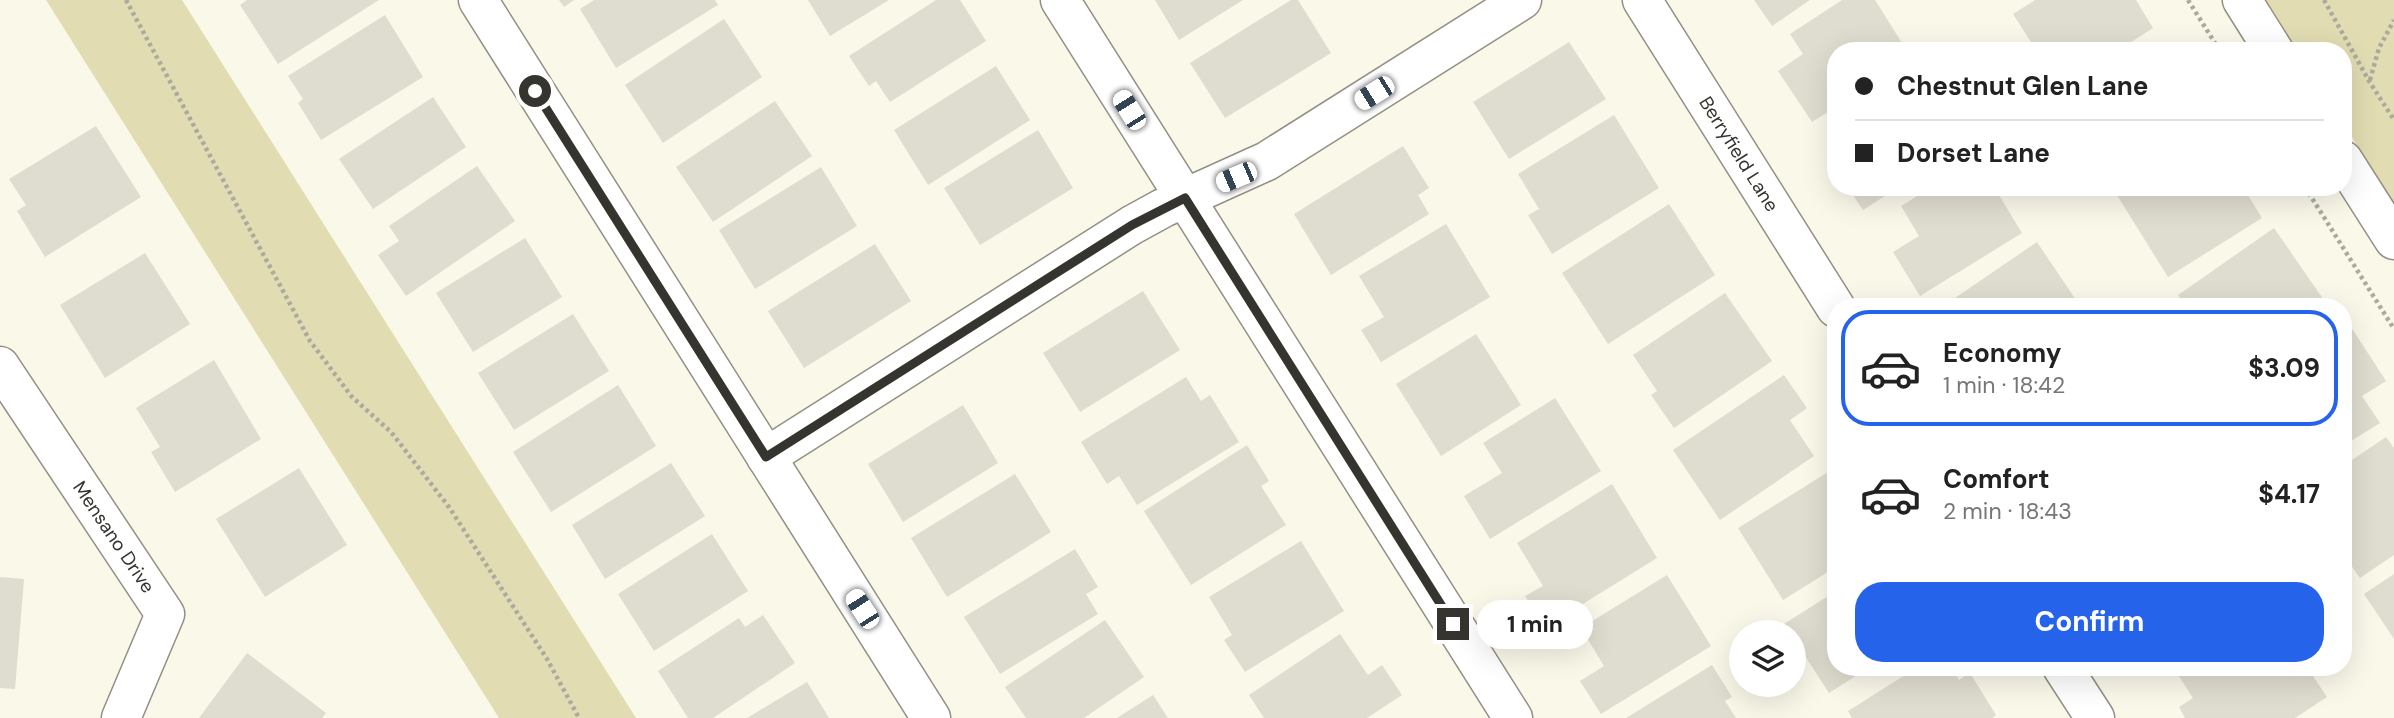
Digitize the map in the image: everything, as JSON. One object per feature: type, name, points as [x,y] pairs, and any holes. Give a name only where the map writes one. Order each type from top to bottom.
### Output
[{"type":"street","points":[[478,0],[931,718]]},
{"type":"street","points":[[1060,0],[1513,718]]},
{"type":"street","points":[[766,457],[1132,225],[1267,161],[1522,0]]},
{"type":"street","name":"Berryfield Lane","points":[[1642,0],[1830,298]]},
{"type":"street","points":[[2242,0],[2268,42]]},
{"type":"street","points":[[2352,174],[2394,240]]},
{"type":"street","name":"Mensano Drive","points":[[0,366],[165,614],[121,718]]},
{"type":"street","points":[[2068,676],[2095,718]]},
{"type":"path","points":[[126,0],[310,341],[352,397],[390,432],[449,507],[547,659],[579,718]]},
{"type":"path","points":[[2188,0],[2214,42]]},
{"type":"path","points":[[2324,0],[2347,42]]},
{"type":"path","points":[[2369,82],[2379,48],[2394,20]]},
{"type":"path","points":[[2352,51],[2394,120]]},
{"type":"path","points":[[2387,110],[2394,111]]},
{"type":"path","points":[[2311,196],[2394,329]]},
{"type":"shaded area","points":[[46,0],[182,0],[636,718],[499,718]]},
{"type":"shaded area","points":[[2266,0],[2394,0],[2394,204],[2352,137],[2352,42],[2292,42]]},
{"type":"building","points":[[247,0],[379,0],[278,64],[240,5]]},
{"type":"building","points":[[559,0],[574,0],[564,7]]},
{"type":"building","points":[[594,0],[715,0],[718,5],[616,68],[580,9]]},
{"type":"building","points":[[808,0],[889,0],[830,36]]},
{"type":"building","points":[[936,0],[960,0],[986,41],[890,102],[876,81],[869,86],[849,56]]},
{"type":"building","points":[[1155,0],[1243,0],[1179,40]]},
{"type":"building","points":[[1291,0],[1298,0],[1331,53],[1225,118],[1190,63]]},
{"type":"building","points":[[1754,0],[1810,0],[1772,26]]},
{"type":"building","points":[[1842,0],[1875,0],[1901,42],[1827,42],[1827,113],[1812,122],[1778,71],[1803,54],[1790,34]]},
{"type":"building","points":[[2035,0],[2136,0],[2153,28],[2131,42],[2031,42],[2013,14]]},
{"type":"building","points":[[385,15],[423,77],[321,140],[298,103],[303,99],[288,76]]},
{"type":"building","points":[[724,19],[762,77],[663,143],[625,85]]},
{"type":"building","points":[[1569,42],[1606,99],[1509,159],[1473,102]]},
{"type":"building","points":[[996,66],[1030,120],[928,185],[894,130]]},
{"type":"building","points":[[433,97],[466,147],[373,209],[339,159]]},
{"type":"building","points":[[775,101],[812,156],[713,222],[676,167]]},
{"type":"building","points":[[1614,115],[1659,188],[1552,254],[1528,215],[1539,209],[1518,174]]},
{"type":"building","points":[[96,126],[141,197],[45,257],[17,211],[26,205],[9,179]]},
{"type":"building","points":[[1038,130],[1073,188],[980,245],[944,188]]},
{"type":"building","points":[[1403,146],[1429,188],[1418,195],[1429,214],[1331,275],[1294,214]]},
{"type":"building","points":[[477,166],[515,221],[406,296],[378,255],[399,241],[389,226]]},
{"type":"building","points":[[821,167],[857,226],[755,289],[719,230]]},
{"type":"building","points":[[1854,196],[1885,196],[1863,210]]},
{"type":"building","points":[[1917,196],[1999,196],[2022,233],[1920,296],[1893,252],[1919,236],[1901,206]]},
{"type":"building","points":[[2117,196],[2249,196],[2262,218],[2168,277]]},
{"type":"building","points":[[1669,204],[1715,275],[1608,344],[1562,273]]},
{"type":"building","points":[[1446,224],[1490,297],[1381,362],[1361,330],[1384,317],[1359,276]]},
{"type":"building","points":[[2274,228],[2322,298],[2180,298],[2178,295]]},
{"type":"building","points":[[525,238],[562,297],[473,352],[436,293]]},
{"type":"building","points":[[2037,242],[2075,298],[1955,298]]},
{"type":"building","points":[[875,244],[911,301],[804,368],[768,311]]},
{"type":"building","points":[[145,253],[190,324],[105,378],[60,305]]},
{"type":"building","points":[[1143,291],[1180,350],[1080,412],[1043,353]]},
{"type":"building","points":[[1725,293],[1772,361],[1674,428],[1651,395],[1657,391],[1633,355]]},
{"type":"building","points":[[573,314],[609,371],[514,430],[478,373]]},
{"type":"building","points":[[2352,329],[2386,381],[2362,396],[2380,423],[2352,440]]},
{"type":"building","points":[[1476,334],[1521,405],[1441,456],[1396,384]]},
{"type":"building","points":[[214,360],[261,439],[175,492],[151,452],[160,447],[136,408]]},
{"type":"building","points":[[1784,375],[1807,408],[1790,420],[1814,456],[1720,520],[1673,450]]},
{"type":"building","points":[[1186,377],[1201,401],[1210,395],[1239,442],[1137,505],[1119,476],[1107,484],[1081,442]]},
{"type":"building","points":[[618,385],[656,446],[551,512],[513,452]]},
{"type":"building","points":[[1555,398],[1601,471],[1490,539],[1464,496],[1502,473],[1483,443]]},
{"type":"building","points":[[963,405],[998,463],[903,522],[868,464]]},
{"type":"building","points":[[2386,437],[2394,448],[2394,555],[2360,578],[2352,567],[2352,460]]},
{"type":"building","points":[[1247,445],[1269,481],[1261,486],[1286,525],[1191,585],[1144,511]]},
{"type":"building","points":[[671,463],[705,516],[605,579],[572,525]]},
{"type":"building","points":[[299,468],[347,545],[265,597],[216,519]]},
{"type":"building","points":[[1827,473],[1827,573],[1783,600],[1738,528]]},
{"type":"building","points":[[1015,474],[1051,532],[947,597],[911,538]]},
{"type":"building","points":[[1612,484],[1657,558],[1544,628],[1525,596],[1543,586],[1517,543]]},
{"type":"building","points":[[712,534],[748,591],[654,651],[618,594]]},
{"type":"building","points":[[1301,541],[1344,611],[1245,672],[1224,640],[1232,635],[1209,597]]},
{"type":"building","points":[[1075,549],[1098,587],[1086,594],[1098,614],[1000,674],[964,617]]},
{"type":"building","points":[[2394,574],[2394,639],[2364,594]]},
{"type":"building","points":[[1667,575],[1711,646],[1601,714],[1580,681],[1604,666],[1581,628]]},
{"type":"building","points":[[0,577],[24,579],[15,689],[0,688]]},
{"type":"building","points":[[1827,597],[1827,676],[1856,676],[1829,693],[1806,658],[1806,620],[1790,620]]},
{"type":"building","points":[[763,615],[795,663],[713,718],[688,718],[658,671],[739,618],[745,627]]},
{"type":"building","points":[[1105,620],[1144,677],[1084,718],[1026,718],[1005,687]]},
{"type":"building","points":[[1340,634],[1368,675],[1382,665],[1402,695],[1367,718],[1264,718],[1249,695]]},
{"type":"building","points":[[247,653],[326,713],[322,718],[199,718]]},
{"type":"building","points":[[1712,665],[1729,692],[1729,697],[1732,697],[1725,701],[1736,718],[1626,718]]},
{"type":"building","points":[[1904,676],[1957,676],[1959,680],[1972,676],[1996,715],[1992,718],[1852,718],[1848,711]]},
{"type":"building","points":[[2179,676],[2313,676],[2327,697],[2295,718],[2185,718],[2179,707],[2193,698]]},
{"type":"building","points":[[807,682],[829,718],[747,718]]},
{"type":"building","points":[[1153,695],[1168,718],[1117,718]]},
{"type":"route","points":[[535,91],[766,457],[1132,225],[1185,198],[1453,624]]}]
